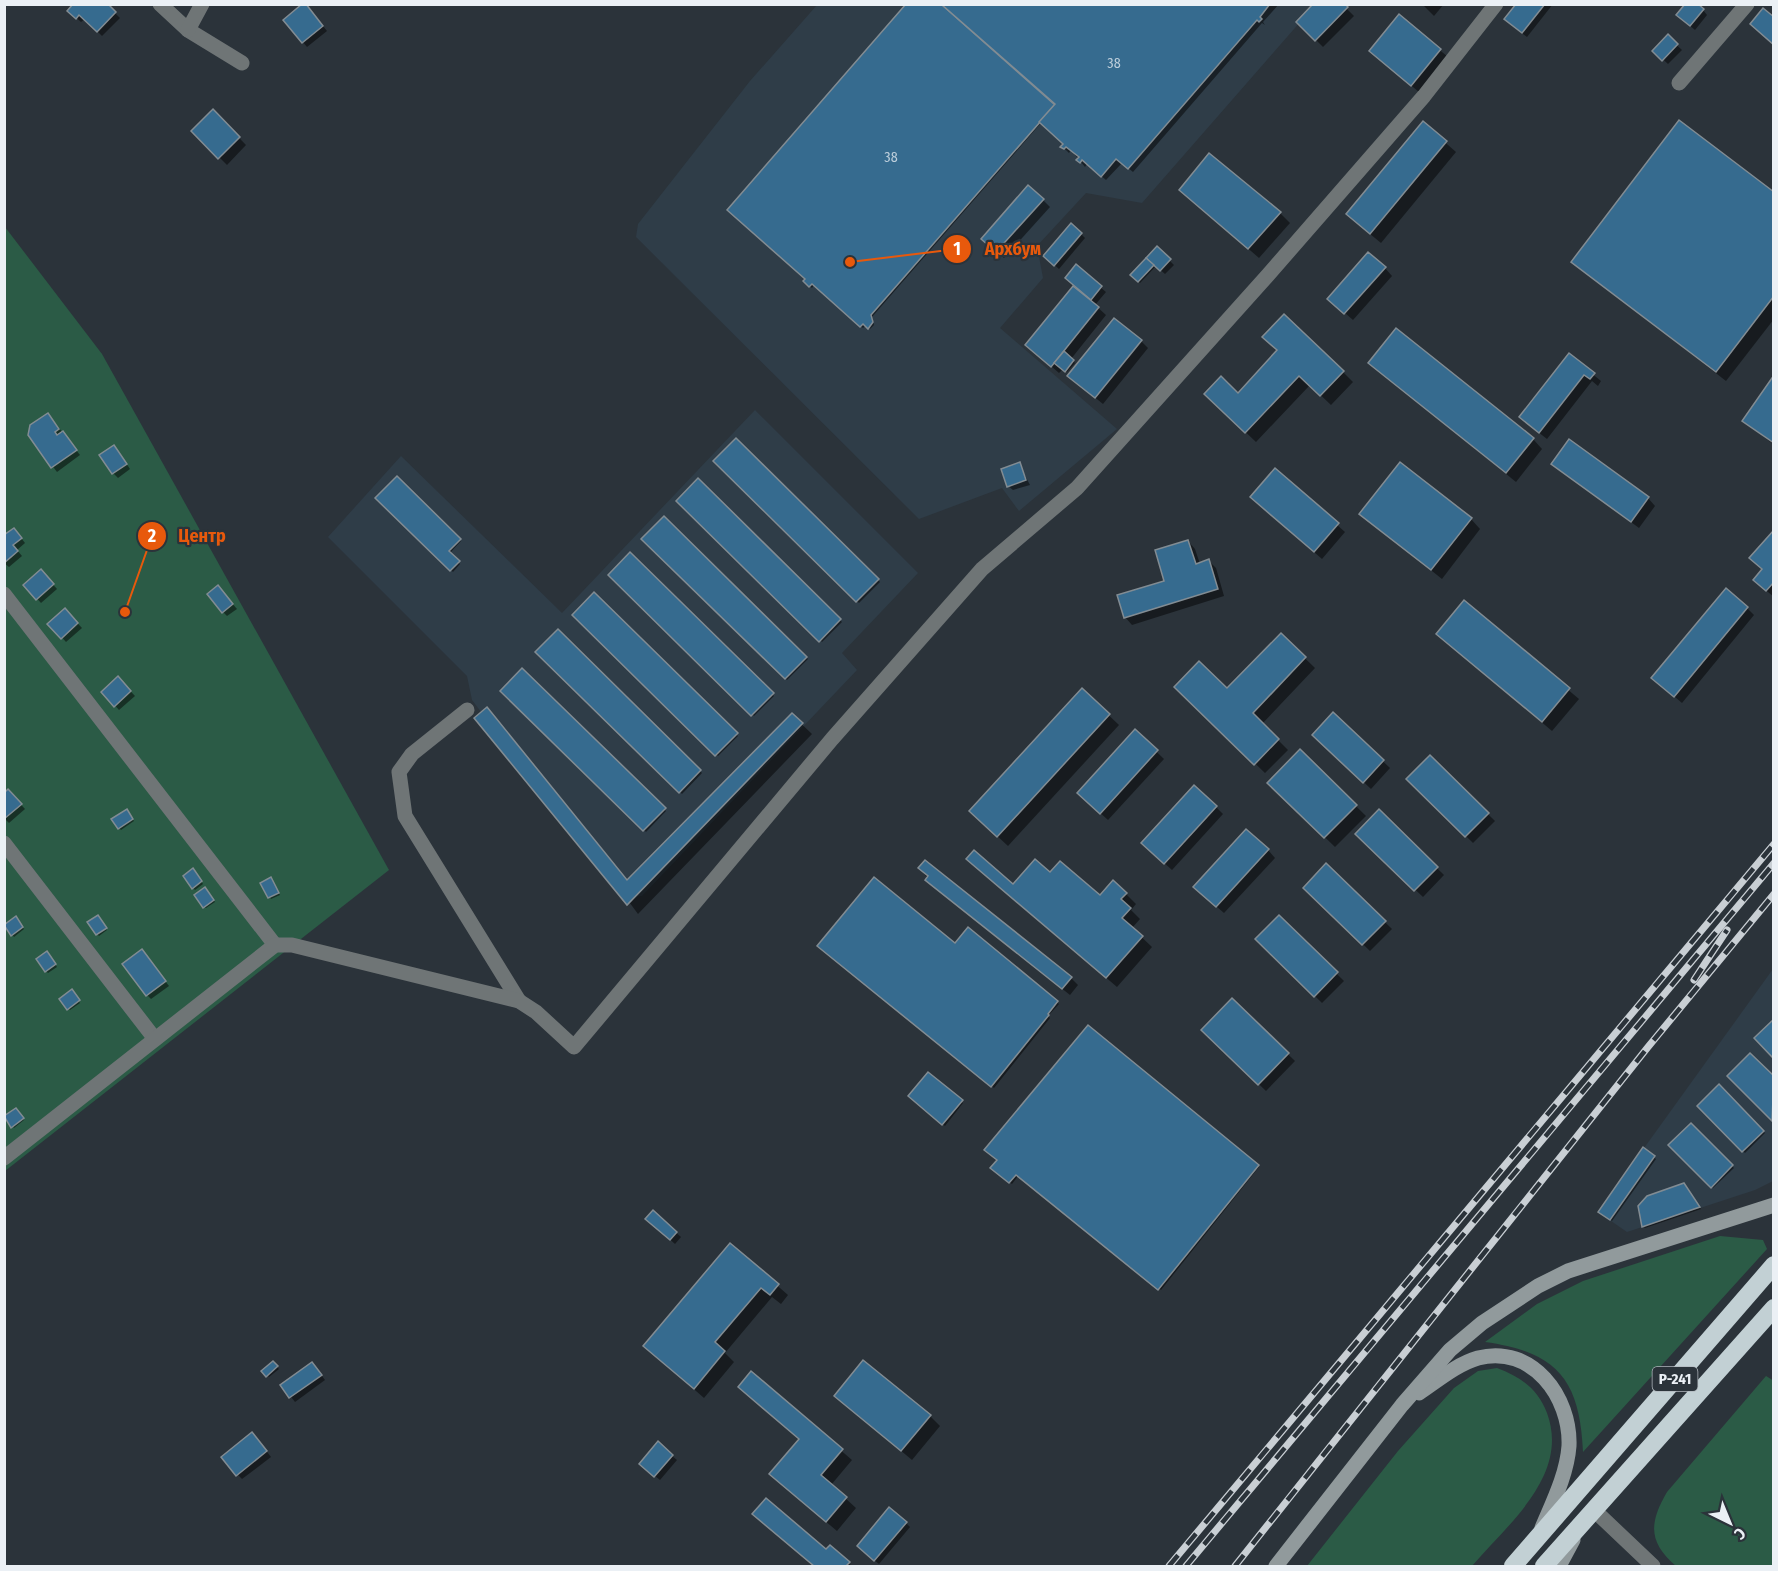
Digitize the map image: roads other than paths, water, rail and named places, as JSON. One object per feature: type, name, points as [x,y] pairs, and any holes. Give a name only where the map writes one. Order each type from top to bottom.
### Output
[{"type":"highway","name":"Р-241","points":[[1513,1566],[1773,1265]]},
{"type":"highway","name":"Р-241","points":[[1544,1566],[1773,1308]]},
{"type":"main road","points":[[1276,1566],[1402,1405],[1450,1350],[1482,1323],[1538,1286],[1568,1271],[1773,1205]]},
{"type":"main road","points":[[1402,1405],[1454,1370],[1481,1357],[1501,1357],[1522,1362],[1550,1382],[1562,1403],[1569,1445],[1563,1476],[1538,1539]]},
{"type":"main road","points":[[1559,1566],[1579,1526]]},
{"type":"street","points":[[160,4],[188,30],[242,63]]},
{"type":"street","points":[[188,30],[202,4]]},
{"type":"street","points":[[5,1156],[275,945],[292,945],[519,1001],[536,1012],[574,1047],[825,748],[943,613],[982,569],[1077,488],[1268,276],[1424,96],[1497,4]]},
{"type":"street","points":[[1679,83],[1747,4]]},
{"type":"street","points":[[4,594],[275,945]]},
{"type":"street","points":[[466,710],[412,754],[399,772],[405,816],[519,1001]]},
{"type":"street","points":[[4,843],[155,1039]]},
{"type":"street","points":[[1594,1510],[1653,1566]]},
{"type":"railway","points":[[1169,1566],[1774,844]]},
{"type":"railway","points":[[1186,1566],[1774,863]]},
{"type":"railway","points":[[1235,1566],[1648,1047],[1774,894]]},
{"type":"railway","points":[[1694,980],[1727,930]]},
{"type":"place","name":"Архбум","points":[[850,262]]},
{"type":"place","name":"Центр","points":[[125,612]]}]
